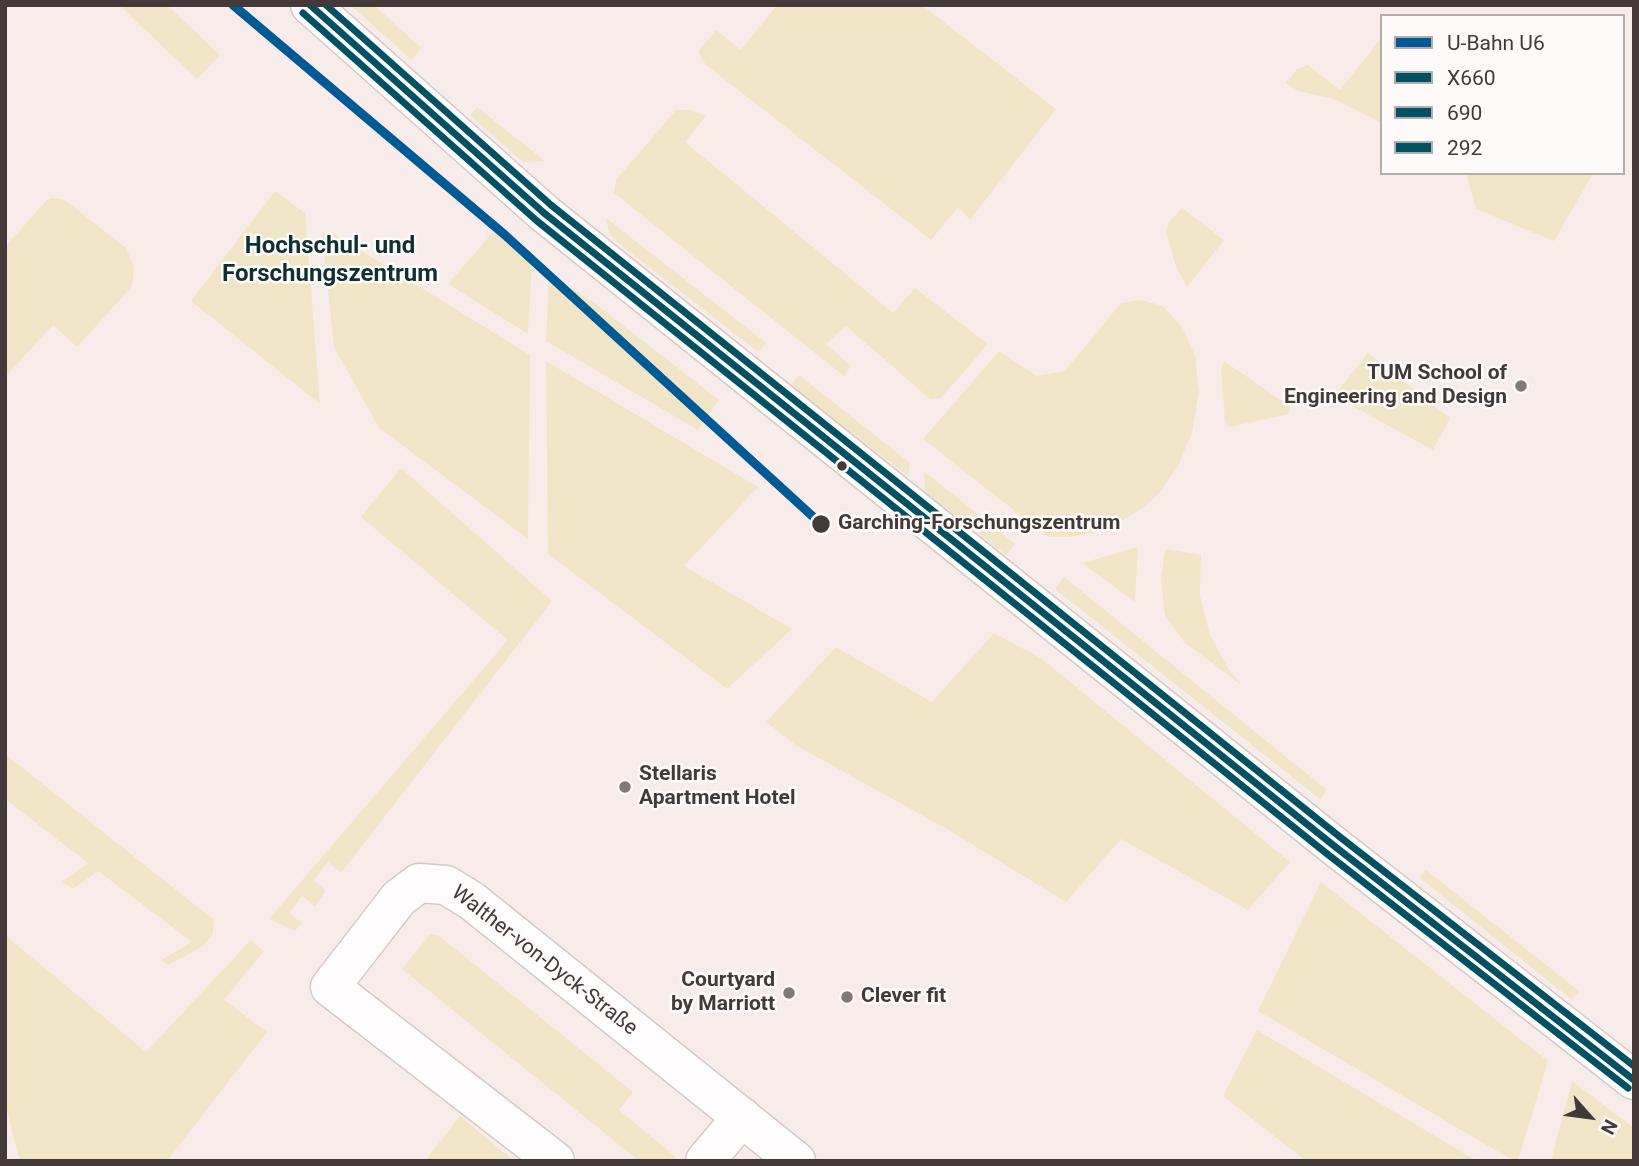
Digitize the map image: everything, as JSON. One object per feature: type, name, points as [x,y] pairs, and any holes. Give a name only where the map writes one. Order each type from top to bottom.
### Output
[{"type":"street","points":[[310,5],[554,221],[1333,845],[1634,1080]]},
{"type":"street","name":"Walther-von-Dyck-Straße","points":[[555,1161],[330,987],[399,898],[419,883],[446,885],[471,901],[796,1161]]},
{"type":"street","points":[[705,1161],[741,1117]]},
{"type":"shaded area","points":[[119,5],[167,5],[220,55],[197,79]]},
{"type":"shaded area","points":[[350,5],[374,5],[421,48],[412,60]]},
{"type":"shaded area","points":[[777,5],[922,5],[1056,109],[970,220],[958,207],[931,240],[706,65],[698,52],[716,30],[741,50]]},
{"type":"shaded area","points":[[1380,40],[1380,122],[1334,99],[1298,91],[1286,83],[1297,69],[1308,65],[1340,90]]},
{"type":"shaded area","points":[[477,107],[545,161],[523,162],[470,115]]},
{"type":"shaded area","points":[[676,110],[690,110],[706,116],[685,142],[893,313],[915,288],[988,344],[941,398],[930,399],[846,326],[826,344],[851,366],[844,376],[614,193],[616,180]]},
{"type":"shaded area","points":[[1467,175],[1592,175],[1554,241],[1476,209]]},
{"type":"shaded area","points":[[275,191],[305,213],[320,404],[191,301]]},
{"type":"shaded area","points":[[47,200],[65,200],[126,248],[134,266],[133,282],[129,290],[77,347],[53,325],[5,377],[5,247]]},
{"type":"shaded area","points":[[1182,208],[1224,240],[1187,287],[1176,267],[1166,232],[1170,221]]},
{"type":"shaded area","points":[[606,218],[766,343],[758,352],[617,242],[609,232]]},
{"type":"shaded area","points":[[494,231],[532,260],[528,334],[448,284]]},
{"type":"shaded area","points":[[331,232],[530,355],[528,539],[379,428],[334,347],[322,233]]},
{"type":"shaded area","points":[[549,273],[597,305],[719,400],[698,430],[546,341]]},
{"type":"shaded area","points":[[1142,300],[1163,306],[1182,327],[1195,355],[1199,392],[1192,433],[1178,466],[1161,491],[1143,508],[1113,526],[1092,533],[1048,537],[923,439],[999,351],[1037,376],[1065,371],[1121,303]]},
{"type":"shaded area","points":[[1368,353],[1450,418],[1433,450],[1334,396]]},
{"type":"shaded area","points":[[546,361],[758,487],[684,566],[792,629],[727,689],[548,554]]},
{"type":"shaded area","points":[[1224,361],[1291,407],[1288,414],[1230,427],[1225,422],[1221,369]]},
{"type":"shaded area","points":[[799,375],[910,463],[908,476],[790,386]]},
{"type":"shaded area","points":[[401,468],[552,601],[341,873],[328,862],[314,880],[326,891],[315,906],[302,896],[289,913],[302,923],[295,931],[269,919],[508,640],[361,517]]},
{"type":"shaded area","points":[[924,471],[1015,544],[1006,555],[925,492]]},
{"type":"shaded area","points":[[1138,547],[1135,602],[1082,563]]},
{"type":"shaded area","points":[[1165,549],[1201,555],[1200,596],[1210,635],[1230,671],[1243,686],[1184,642],[1165,615],[1161,579]]},
{"type":"shaded area","points":[[1064,577],[1327,790],[1320,799],[1055,589]]},
{"type":"shaded area","points":[[994,633],[1042,659],[1290,862],[1248,910],[1121,839],[1066,902],[947,829],[797,746],[766,722],[836,647],[932,702]]},
{"type":"shaded area","points":[[5,754],[214,920],[213,934],[202,947],[168,965],[161,960],[192,942],[98,871],[73,889],[62,882],[88,863],[5,799]]},
{"type":"shaded area","points":[[1426,870],[1579,991],[1572,1000],[1420,878]]},
{"type":"shaded area","points":[[1321,882],[1548,1061],[1518,1161],[1258,1011]]},
{"type":"shaded area","points":[[430,934],[438,935],[633,1092],[619,1110],[676,1157],[673,1161],[639,1161],[402,969]]},
{"type":"shaded area","points":[[5,935],[146,1052],[251,940],[264,951],[224,1000],[267,1032],[167,1161],[20,1161],[5,1103]]},
{"type":"shaded area","points":[[1257,1030],[1477,1161],[1306,1161],[1223,1096]]},
{"type":"shaded area","points":[[1572,1081],[1634,1128],[1634,1161],[1551,1161]]},
{"type":"shaded area","points":[[460,1116],[514,1161],[425,1161]]},
{"type":"metro line","name":"U6","points":[[233,5],[505,235],[821,524]]},
{"type":"transit line","name":"X660","points":[[310,5],[544,213],[1333,845],[1634,1080]]},
{"type":"transit line","name":"292","points":[[326,5],[551,205],[1340,837],[1634,1066]]},
{"type":"transit line","name":"690","points":[[303,13],[537,221],[1326,853],[1628,1088]]},
{"type":"place","name":"TUM School of Engineering and Design","points":[[1521,386]]},
{"type":"place","name":"Garching-Forschungszentrum","points":[[821,524]]},
{"type":"place","name":"Stellaris Apartment Hotel","points":[[625,787]]},
{"type":"place","name":"Courtyard by Marriott","points":[[789,993]]},
{"type":"place","name":"Clever fit","points":[[847,997]]},
{"type":"district","name":"Hochschul- und Forschungszentrum","points":[[330,261]]}]
